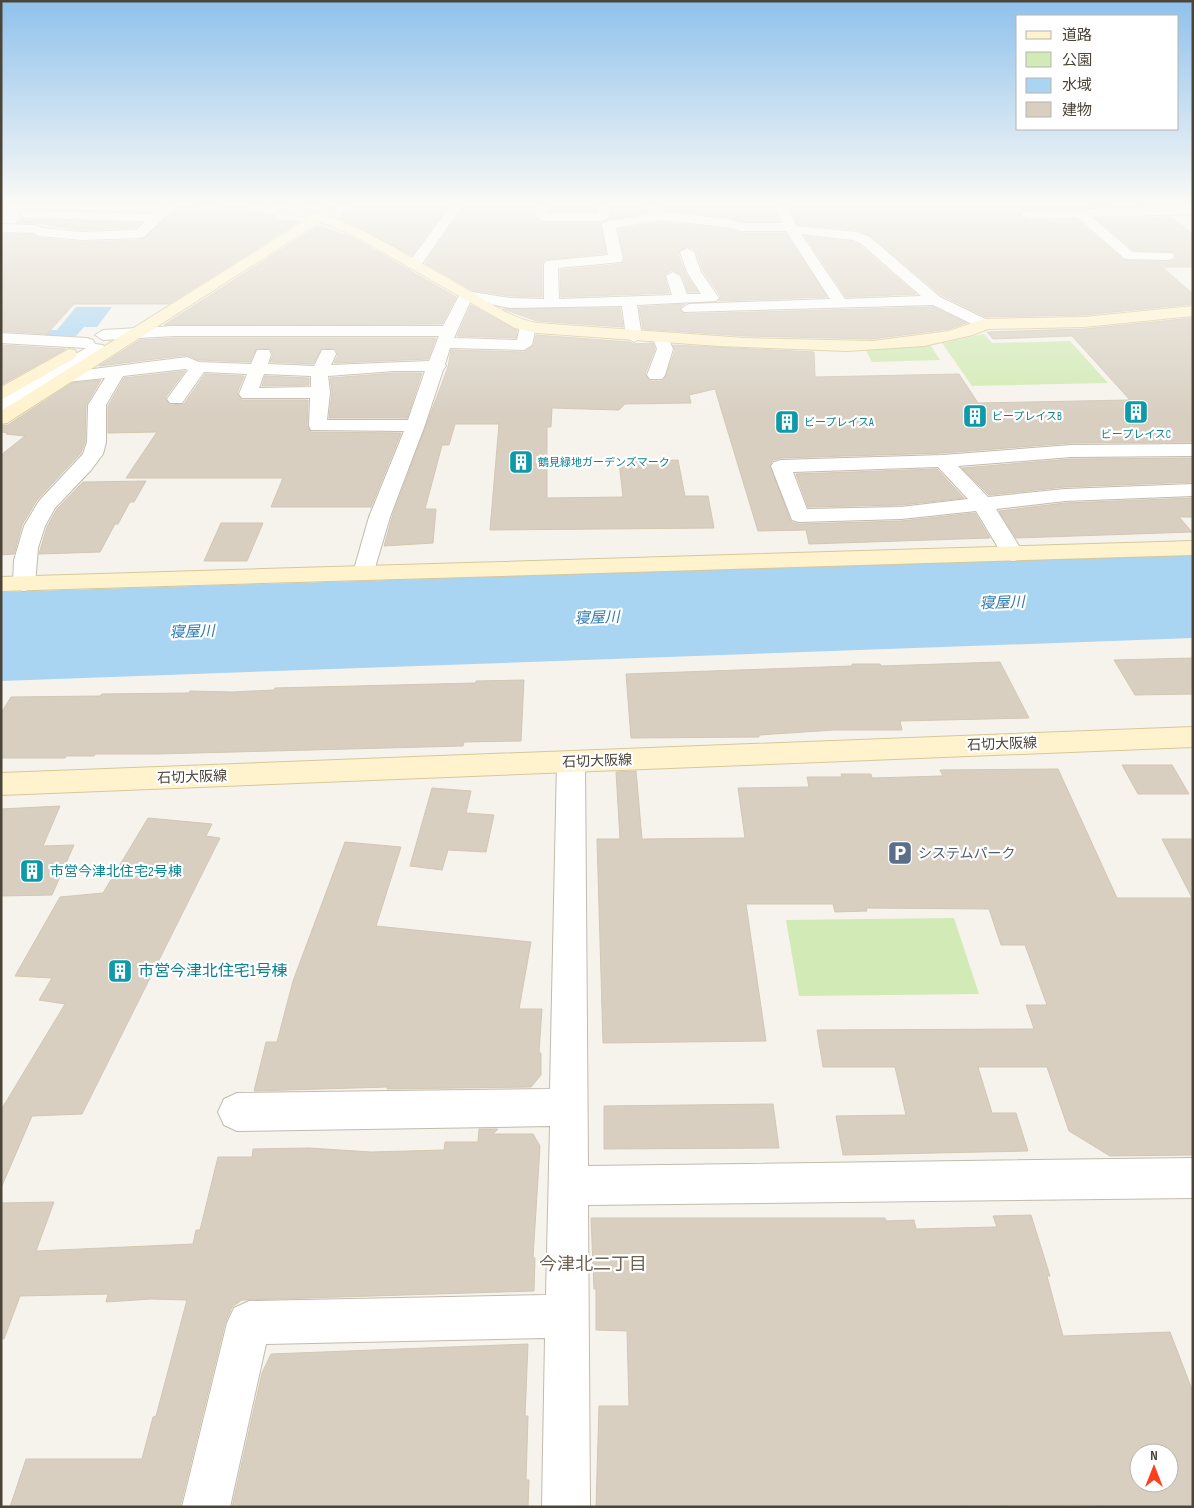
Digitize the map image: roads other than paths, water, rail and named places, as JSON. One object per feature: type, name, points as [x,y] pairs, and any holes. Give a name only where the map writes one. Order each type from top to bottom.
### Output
[{"type":"street","points":[[1,419],[137,334],[141,329],[219,275]]},
{"type":"street","points":[[431,275],[466,296],[528,326],[634,337],[829,346],[888,344],[932,340],[977,330],[984,324]]},
{"type":"street","points":[[551,275],[552,303]]},
{"type":"street","points":[[466,296],[510,303],[711,298],[696,275]]},
{"type":"street","points":[[822,275],[840,303]]},
{"type":"street","points":[[906,275],[935,300],[984,324],[1084,322],[1193,311]]},
{"type":"street","points":[[672,276],[678,300],[677,309],[752,308],[935,300]]},
{"type":"street","points":[[602,284],[604,302]]},
{"type":"street","points":[[364,573],[368,555],[448,337],[466,296]]},
{"type":"street","points":[[629,301],[634,337]]},
{"type":"street","points":[[1,406],[133,317]]},
{"type":"street","points":[[1,338],[95,342],[137,334],[174,331],[448,337],[524,344],[528,326]]},
{"type":"street","points":[[656,375],[666,349],[661,338]]},
{"type":"street","points":[[176,399],[203,340]]},
{"type":"street","points":[[1,395],[95,342]]},
{"type":"street","points":[[265,344],[248,394],[321,392]]},
{"type":"street","points":[[328,354],[320,371],[321,392],[318,426],[416,425]]},
{"type":"street","points":[[67,376],[192,366],[320,371],[394,366],[438,366]]},
{"type":"street","points":[[24,584],[23,572],[29,539],[34,526],[54,496],[82,470],[94,454],[97,442],[98,405],[117,372]]},
{"type":"street","points":[[1193,450],[1071,451],[943,461],[781,466],[799,516],[902,513],[1065,495],[1193,490]]},
{"type":"street","points":[[943,461],[982,503],[1013,554]]},
{"type":"street","points":[[1,584],[1193,548]]},
{"type":"street","name":"石切大阪線","points":[[1,784],[1193,737]]},
{"type":"street","points":[[566,1507],[570,1186],[571,762]]},
{"type":"street","points":[[237,1112],[570,1107]]},
{"type":"street","points":[[570,1186],[1193,1178]]},
{"type":"street","points":[[206,1507],[249,1323],[568,1316]]},
{"type":"water","points":[[76,307],[112,307],[97,327],[84,327],[76,336],[43,337],[48,330],[57,330]]},
{"type":"water","name":"寝屋川","points":[[1193,555],[1193,638],[1,681],[1,592]]},
{"type":"place","name":"ビープレイスC","points":[[1136,412]]},
{"type":"place","name":"ビープレイスB","points":[[975,416]]},
{"type":"place","name":"ビープレイスA","points":[[787,422]]},
{"type":"place","name":"鶴見緑地ガーデンズマーク","points":[[521,462]]},
{"type":"place","name":"システムパーク","points":[[900,853]]},
{"type":"place","name":"市営今津北住宅2号棟","points":[[32,871]]},
{"type":"place","name":"市営今津北住宅1号棟","points":[[120,971]]},
{"type":"district","name":"今津北二丁目","points":[[593,1264]]}]
